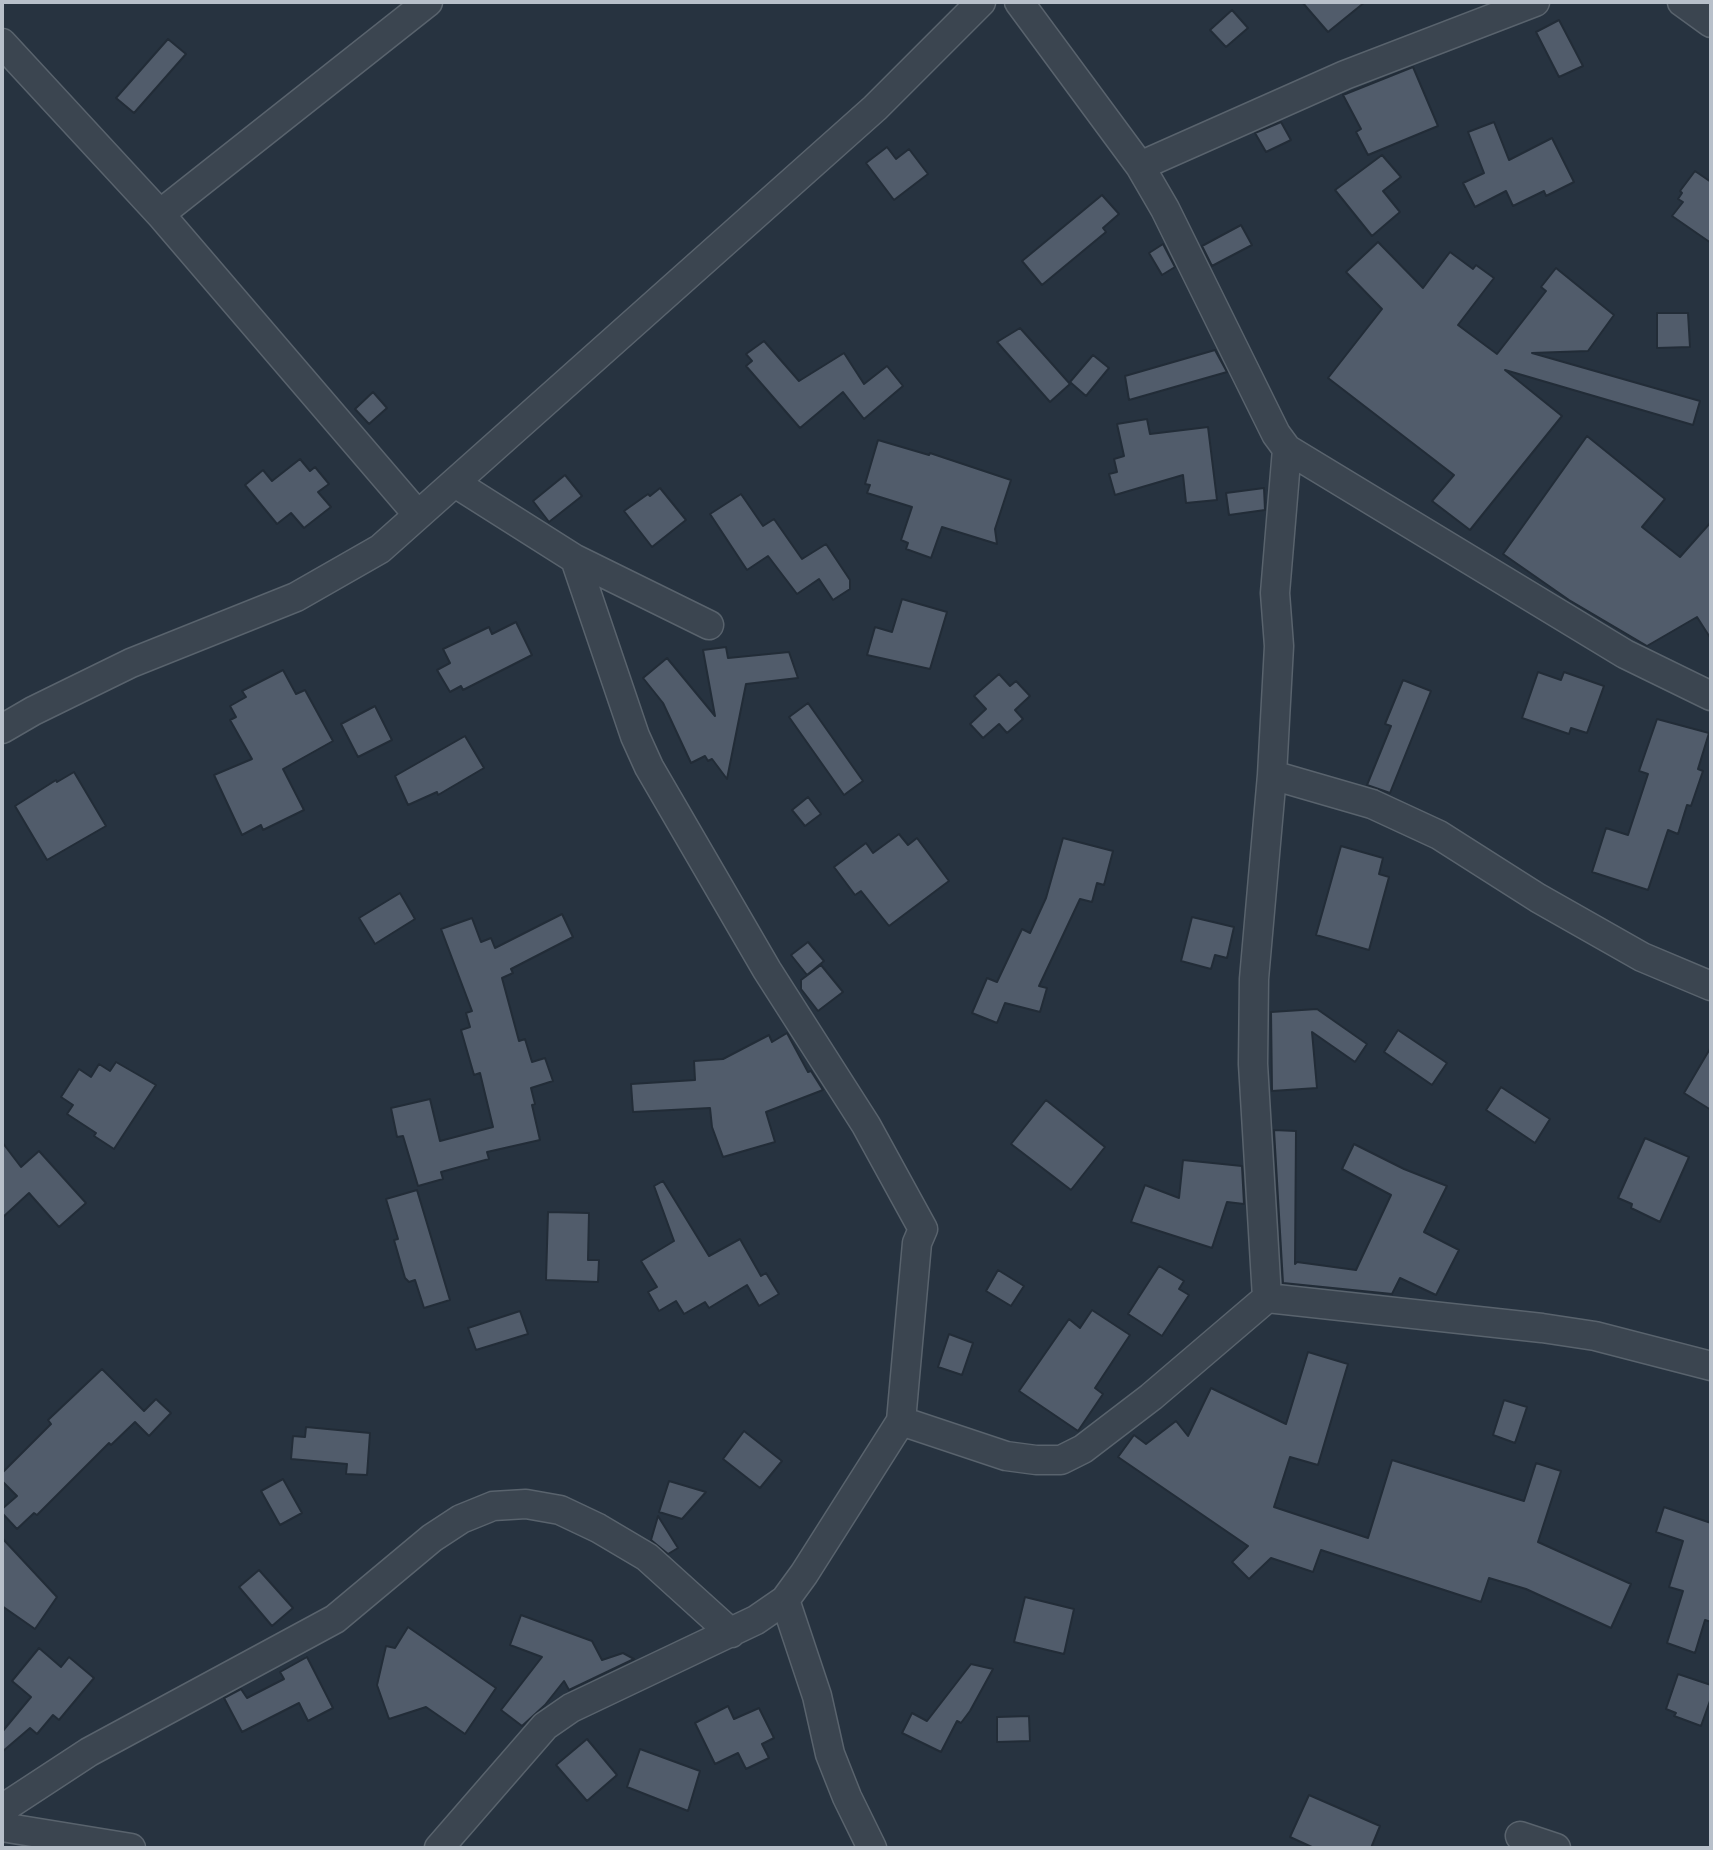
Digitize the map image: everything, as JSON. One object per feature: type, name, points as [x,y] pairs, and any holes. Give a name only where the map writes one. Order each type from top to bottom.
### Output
[{"type":"street","points":[[160,214],[428,2]]},
{"type":"street","points":[[2,729],[131,663],[296,597],[380,549],[875,108],[981,2]]},
{"type":"street","points":[[1019,2],[1140,166],[1165,209],[1276,434],[1287,449],[1612,647],[1711,696]]},
{"type":"street","points":[[1140,166],[1345,75],[1535,2]]},
{"type":"street","points":[[1682,2],[1711,23]]},
{"type":"street","points":[[2,43],[160,214],[418,515]]},
{"type":"street","points":[[1267,1298],[1257,1148],[1254,979],[1272,775],[1279,646],[1275,593],[1287,449]]},
{"type":"street","points":[[455,483],[575,559],[709,625]]},
{"type":"street","points":[[439,1848],[545,1726],[571,1708],[756,1620],[785,1600],[901,1421],[917,1243],[923,1229],[866,1125],[767,970],[649,767],[635,736],[575,559]]},
{"type":"street","points":[[1272,775],[1372,804],[1439,835],[1538,898],[1642,957],[1711,986]]},
{"type":"street","points":[[901,1421],[1006,1456],[1061,1460],[1083,1449],[1151,1397],[1267,1298],[1595,1336],[1711,1366]]},
{"type":"street","points":[[2,1809],[89,1752],[335,1619],[432,1538],[461,1519],[493,1506],[526,1504],[560,1510],[598,1528],[647,1557],[731,1633]]},
{"type":"street","points":[[785,1600],[817,1696],[830,1754],[872,1848]]},
{"type":"street","points":[[2,1827],[131,1848]]},
{"type":"street","points":[[1520,1836],[1556,1848]]},
{"type":"building","points":[[1302,2],[1365,2],[1328,32]]},
{"type":"building","points":[[1232,10],[1248,28],[1226,47],[1210,30]]},
{"type":"building","points":[[1559,20],[1583,66],[1559,77],[1536,32]]},
{"type":"building","points":[[168,39],[186,54],[134,113],[116,98]]},
{"type":"building","points":[[1413,67],[1438,126],[1368,155],[1356,132],[1361,129],[1343,95]]},
{"type":"building","points":[[1281,122],[1291,140],[1266,152],[1255,133]]},
{"type":"building","points":[[1494,122],[1509,160],[1552,138],[1574,182],[1546,196],[1544,191],[1513,206],[1506,191],[1475,207],[1463,183],[1484,173],[1468,132]]},
{"type":"building","points":[[887,147],[896,159],[909,149],[928,174],[894,200],[866,163]]},
{"type":"building","points":[[1382,155],[1401,177],[1383,191],[1400,212],[1372,236],[1335,190]]},
{"type":"building","points":[[1695,171],[1711,182],[1711,243],[1672,216],[1683,202],[1678,199],[1682,193],[1680,191]]},
{"type":"building","points":[[1102,195],[1119,214],[1103,228],[1106,232],[1042,285],[1022,261]]},
{"type":"building","points":[[1241,225],[1252,245],[1212,266],[1202,246]]},
{"type":"building","points":[[1378,242],[1423,288],[1450,252],[1473,269],[1476,265],[1494,278],[1458,325],[1497,354],[1546,291],[1541,287],[1556,268],[1614,315],[1588,351],[1532,353],[1700,401],[1693,425],[1505,370],[1562,416],[1470,530],[1432,501],[1454,475],[1328,378],[1382,309],[1346,272]]},
{"type":"building","points":[[1163,244],[1175,267],[1162,275],[1149,253]]},
{"type":"building","points":[[1657,313],[1688,313],[1690,347],[1657,348]]},
{"type":"building","points":[[1020,328],[1070,384],[1050,402],[997,342]]},
{"type":"building","points":[[764,341],[799,381],[844,353],[864,384],[887,366],[903,386],[864,419],[843,392],[800,428],[746,366],[752,361],[746,354]]},
{"type":"building","points":[[1215,350],[1227,372],[1129,400],[1125,376]]},
{"type":"building","points":[[1093,355],[1109,368],[1086,396],[1070,382]]},
{"type":"building","points":[[373,392],[387,408],[369,424],[355,409]]},
{"type":"building","points":[[1147,419],[1150,434],[1208,427],[1217,500],[1186,503],[1183,475],[1115,495],[1109,474],[1117,472],[1114,459],[1124,456],[1117,424]]},
{"type":"building","points":[[1587,436],[1665,499],[1642,527],[1680,557],[1711,522],[1711,639],[1697,617],[1647,646],[1569,600],[1503,554]]},
{"type":"building","points":[[878,440],[930,453],[1011,480],[995,529],[997,544],[942,527],[931,558],[906,549],[908,543],[901,540],[912,507],[867,493],[870,485],[865,484]]},
{"type":"building","points":[[300,459],[310,471],[315,467],[329,484],[318,492],[331,507],[304,528],[291,513],[277,524],[245,485],[263,470],[272,481]]},
{"type":"building","points":[[565,475],[582,496],[549,522],[533,501]]},
{"type":"building","points":[[660,488],[686,520],[652,547],[624,511]]},
{"type":"building","points":[[1264,488],[1265,510],[1229,515],[1226,493]]},
{"type":"building","points":[[741,494],[763,526],[774,519],[802,559],[826,544],[850,580],[850,589],[833,600],[819,579],[797,594],[768,556],[747,570],[710,514]]},
{"type":"building","points":[[902,599],[947,612],[930,669],[867,655],[875,627],[892,632]]},
{"type":"building","points":[[516,622],[532,655],[463,690],[461,686],[450,692],[437,670],[450,663],[443,649],[489,627],[492,634]]},
{"type":"building","points":[[726,647],[728,658],[789,652],[798,678],[746,684],[727,779],[712,759],[708,761],[705,756],[691,763],[663,703],[643,678],[667,658],[715,716],[703,650]]},
{"type":"building","points":[[283,670],[296,694],[305,690],[333,741],[283,769],[304,810],[263,830],[261,825],[242,835],[214,775],[252,759],[230,720],[236,717],[230,706],[246,697],[242,691]]},
{"type":"building","points":[[1538,672],[1561,680],[1564,672],[1604,686],[1587,733],[1571,728],[1569,734],[1522,718]]},
{"type":"building","points":[[999,674],[1010,686],[1016,681],[1030,696],[1015,710],[1023,719],[1007,733],[999,724],[983,738],[970,724],[986,709],[974,696]]},
{"type":"building","points":[[1403,680],[1431,691],[1390,793],[1367,785],[1391,726],[1385,724]]},
{"type":"building","points":[[808,703],[863,781],[844,795],[789,717]]},
{"type":"building","points":[[375,706],[392,740],[358,757],[341,724]]},
{"type":"building","points":[[1657,719],[1709,733],[1698,769],[1703,771],[1691,806],[1687,805],[1678,834],[1668,830],[1648,890],[1592,872],[1606,828],[1628,835],[1648,774],[1639,771]]},
{"type":"building","points":[[465,736],[484,768],[438,795],[437,792],[408,805],[395,776]]},
{"type":"building","points":[[74,772],[106,826],[47,860],[15,806]]},
{"type":"building","points":[[808,797],[821,814],[805,826],[792,810]]},
{"type":"building","points":[[899,834],[908,845],[917,838],[949,881],[889,926],[861,891],[855,895],[834,867],[866,843],[873,853]]},
{"type":"building","points":[[1063,838],[1113,851],[1104,885],[1097,883],[1092,902],[1080,899],[1039,986],[1047,988],[1040,1012],[1005,1003],[997,1023],[972,1013],[987,978],[997,982],[1022,929],[1030,933],[1046,898]]},
{"type":"building","points":[[1341,846],[1383,858],[1379,874],[1389,877],[1369,950],[1316,935]]},
{"type":"building","points":[[400,893],[415,919],[375,944],[359,918]]},
{"type":"building","points":[[562,914],[573,937],[511,969],[513,973],[502,978],[519,1041],[525,1039],[532,1062],[545,1058],[553,1081],[531,1088],[540,1140],[487,1152],[489,1159],[441,1172],[443,1179],[418,1186],[403,1136],[397,1137],[391,1108],[430,1099],[440,1141],[493,1127],[480,1073],[474,1075],[461,1030],[470,1027],[466,1013],[472,1011],[441,929],[472,918],[481,942],[491,938],[495,948]]},
{"type":"building","points":[[1192,917],[1234,927],[1227,958],[1215,955],[1211,969],[1181,961]]},
{"type":"building","points":[[808,942],[824,961],[807,975],[791,955]]},
{"type":"building","points":[[821,965],[843,992],[818,1011],[801,989],[801,980]]},
{"type":"building","points":[[1317,1009],[1367,1044],[1355,1062],[1312,1032],[1317,1088],[1272,1091],[1271,1012]]},
{"type":"building","points":[[1398,1030],[1447,1063],[1432,1085],[1384,1052]]},
{"type":"building","points":[[787,1033],[808,1072],[811,1071],[823,1090],[766,1112],[775,1142],[723,1157],[712,1127],[710,1108],[633,1112],[631,1084],[695,1080],[694,1061],[723,1059],[769,1035],[772,1042]]},
{"type":"building","points":[[1711,1047],[1711,1110],[1684,1093]]},
{"type":"building","points":[[116,1062],[156,1085],[114,1149],[67,1114],[73,1105],[61,1097],[79,1069],[91,1077],[99,1064],[110,1071]]},
{"type":"building","points":[[1501,1087],[1550,1119],[1535,1143],[1486,1110]]},
{"type":"building","points":[[1046,1100],[1105,1147],[1071,1190],[1011,1144]]},
{"type":"building","points":[[1274,1130],[1296,1131],[1295,1264],[1356,1270],[1391,1195],[1342,1169],[1354,1144],[1447,1186],[1424,1232],[1459,1250],[1436,1295],[1400,1278],[1392,1294],[1283,1283]]},
{"type":"building","points":[[1645,1138],[1689,1157],[1660,1222],[1618,1198]]},
{"type":"building","points":[[2,1142],[21,1167],[39,1151],[86,1203],[59,1227],[29,1193],[2,1218]]},
{"type":"building","points":[[1183,1160],[1242,1166],[1244,1204],[1227,1202],[1212,1248],[1131,1222],[1145,1185],[1179,1198]]},
{"type":"building","points":[[663,1181],[709,1256],[740,1239],[761,1276],[766,1273],[779,1294],[759,1306],[747,1285],[709,1308],[705,1302],[684,1314],[676,1301],[659,1311],[648,1292],[657,1287],[641,1261],[674,1241],[654,1186]]},
{"type":"building","points":[[417,1190],[450,1300],[424,1308],[415,1280],[409,1282],[405,1278],[386,1199]]},
{"type":"building","points":[[548,1212],[589,1213],[588,1260],[599,1260],[598,1282],[546,1280]]},
{"type":"building","points":[[1159,1266],[1184,1281],[1179,1289],[1189,1295],[1162,1336],[1128,1314]]},
{"type":"building","points":[[998,1270],[1024,1286],[1011,1306],[986,1291]]},
{"type":"building","points":[[1092,1310],[1130,1335],[1095,1388],[1103,1394],[1078,1431],[1019,1391],[1069,1319],[1080,1328]]},
{"type":"building","points":[[520,1311],[528,1334],[476,1350],[468,1328]]},
{"type":"building","points":[[949,1334],[973,1343],[962,1375],[938,1367]]},
{"type":"building","points":[[1308,1352],[1348,1364],[1318,1465],[1290,1457],[1274,1507],[1368,1538],[1392,1460],[1524,1501],[1536,1463],[1561,1471],[1538,1542],[1631,1584],[1611,1628],[1526,1589],[1489,1578],[1481,1602],[1321,1550],[1313,1572],[1271,1558],[1249,1579],[1232,1562],[1248,1546],[1118,1457],[1134,1435],[1146,1444],[1176,1421],[1188,1436],[1211,1388],[1286,1424]]},
{"type":"building","points":[[102,1369],[144,1411],[156,1399],[171,1413],[149,1436],[135,1422],[111,1445],[109,1443],[37,1515],[34,1513],[17,1529],[2,1513],[2,1509],[17,1496],[2,1481],[2,1473],[51,1424],[48,1420]]},
{"type":"building","points":[[1504,1400],[1527,1407],[1515,1443],[1493,1435]]},
{"type":"building","points":[[306,1427],[370,1433],[367,1475],[346,1474],[347,1464],[291,1459],[293,1436],[305,1437]]},
{"type":"building","points":[[744,1431],[782,1461],[760,1488],[723,1459]]},
{"type":"building","points":[[283,1479],[302,1513],[280,1525],[261,1491]]},
{"type":"building","points":[[669,1481],[706,1492],[682,1519],[659,1512]]},
{"type":"building","points":[[1664,1507],[1711,1523],[1711,1622],[1705,1620],[1695,1653],[1667,1643],[1683,1591],[1669,1587],[1683,1541],[1656,1532]]},
{"type":"building","points":[[658,1516],[678,1548],[668,1554],[651,1540]]},
{"type":"building","points":[[2,1538],[57,1597],[35,1629],[2,1606]]},
{"type":"building","points":[[259,1570],[293,1608],[272,1626],[239,1587]]},
{"type":"building","points":[[1025,1597],[1074,1609],[1064,1654],[1014,1642]]},
{"type":"building","points":[[521,1615],[592,1641],[602,1660],[623,1653],[634,1659],[569,1690],[564,1681],[545,1705],[522,1726],[501,1710],[542,1657],[510,1645]]},
{"type":"building","points":[[408,1627],[496,1688],[465,1734],[426,1707],[389,1719],[377,1685],[386,1646],[395,1648]]},
{"type":"building","points":[[39,1648],[61,1667],[69,1657],[94,1678],[59,1720],[53,1715],[37,1734],[30,1728],[2,1752],[2,1732],[31,1697],[12,1681]]},
{"type":"building","points":[[307,1657],[333,1708],[308,1721],[299,1703],[242,1732],[224,1698],[241,1689],[247,1698],[284,1679],[280,1672]]},
{"type":"building","points":[[971,1664],[993,1669],[970,1711],[961,1723],[957,1721],[941,1752],[902,1733],[912,1713],[927,1721]]},
{"type":"building","points":[[1678,1674],[1711,1685],[1711,1698],[1701,1726],[1674,1716],[1676,1713],[1666,1709]]},
{"type":"building","points":[[728,1706],[734,1719],[759,1708],[774,1738],[762,1744],[769,1758],[746,1769],[738,1753],[715,1764],[695,1723]]},
{"type":"building","points":[[1029,1716],[1030,1741],[997,1742],[997,1717]]},
{"type":"building","points":[[587,1739],[617,1775],[587,1801],[556,1765]]},
{"type":"building","points":[[640,1749],[700,1771],[688,1811],[627,1787]]},
{"type":"building","points":[[1309,1795],[1380,1826],[1371,1848],[1314,1848],[1290,1837]]}]
